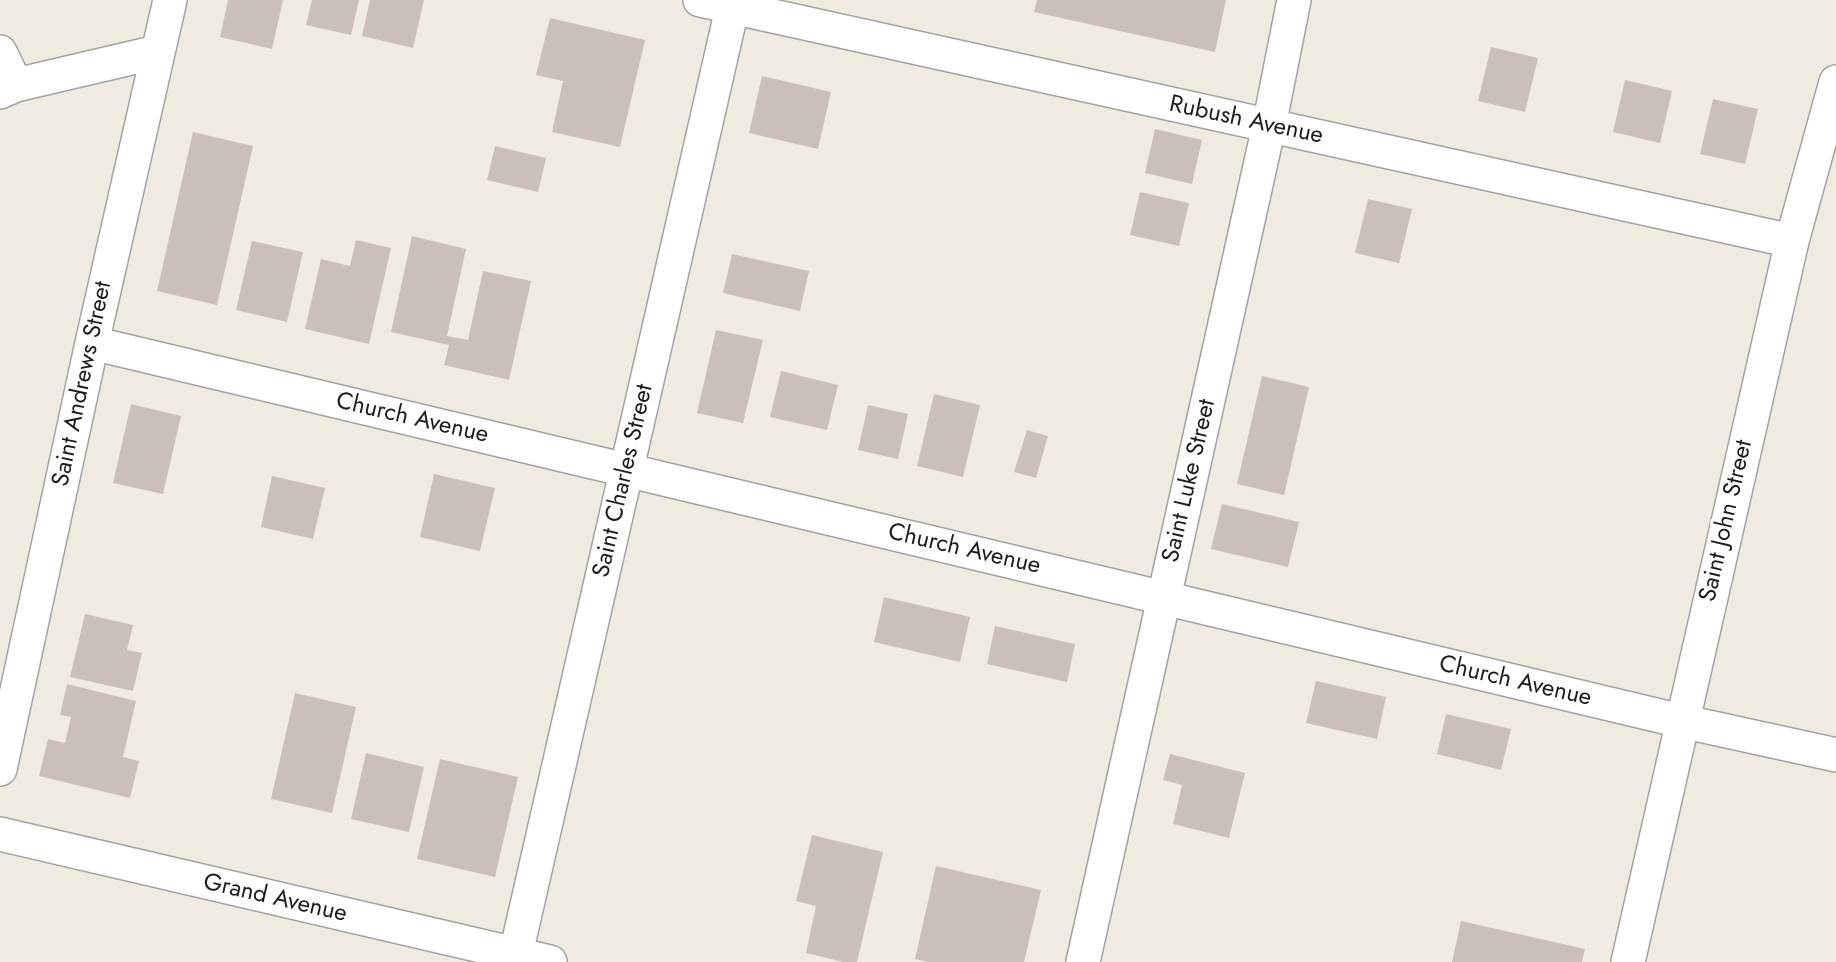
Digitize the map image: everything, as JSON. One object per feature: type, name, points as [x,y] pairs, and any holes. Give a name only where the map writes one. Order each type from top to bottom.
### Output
[{"type":"street","name":"Saint Andrews Street","points":[[0,769],[170,0]]},
{"type":"street","name":"Rubush Avenue","points":[[700,0],[733,4],[1792,241]]},
{"type":"street","name":"Saint Luke Street","points":[[1083,962],[1269,126],[1294,0]]},
{"type":"street","name":"Saint Charles Street","points":[[515,958],[733,4]]},
{"type":"street","points":[[0,52],[8,88],[158,52]]},
{"type":"street","name":"Saint John Street","points":[[1628,962],[1792,241],[1836,82]]},
{"type":"street","name":"Church Avenue","points":[[92,344],[1681,721],[1836,755]]},
{"type":"street","name":"Grand Avenue","points":[[0,834],[515,958],[550,962]]},
{"type":"building","points":[[228,0],[283,0],[272,49],[220,37]]},
{"type":"building","points":[[312,0],[359,0],[351,35],[306,25]]},
{"type":"building","points":[[370,0],[424,0],[413,48],[362,36]]},
{"type":"building","points":[[1037,0],[1226,0],[1215,52],[1034,12]]},
{"type":"building","points":[[550,18],[645,40],[620,147],[552,132],[563,81],[536,75]]},
{"type":"building","points":[[1491,47],[1538,58],[1525,112],[1478,101]]},
{"type":"building","points":[[762,76],[831,92],[818,149],[749,133]]},
{"type":"building","points":[[1625,80],[1672,91],[1660,143],[1613,132]]},
{"type":"building","points":[[1713,99],[1758,109],[1745,164],[1700,154]]},
{"type":"building","points":[[1155,129],[1202,140],[1192,184],[1145,173]]},
{"type":"building","points":[[193,132],[253,146],[217,305],[157,291]]},
{"type":"building","points":[[495,146],[546,158],[538,192],[487,180]]},
{"type":"building","points":[[1140,192],[1189,203],[1179,246],[1130,235]]},
{"type":"building","points":[[1368,199],[1412,209],[1399,263],[1355,253]]},
{"type":"building","points":[[412,236],[466,249],[447,336],[468,340],[483,271],[531,281],[509,380],[444,365],[449,345],[391,332]]},
{"type":"building","points":[[356,240],[391,248],[369,344],[305,329],[321,259],[350,266]]},
{"type":"building","points":[[252,241],[303,252],[287,322],[236,310]]},
{"type":"building","points":[[732,254],[809,271],[800,311],[723,293]]},
{"type":"building","points":[[716,330],[763,340],[743,423],[697,413]]},
{"type":"building","points":[[781,371],[838,385],[827,430],[770,417]]},
{"type":"building","points":[[1262,376],[1309,387],[1284,495],[1237,484]]},
{"type":"building","points":[[934,394],[980,405],[963,477],[917,466]]},
{"type":"building","points":[[131,404],[181,416],[163,494],[113,483]]},
{"type":"building","points":[[868,405],[908,414],[898,459],[858,450]]},
{"type":"building","points":[[1027,430],[1048,436],[1036,478],[1014,472]]},
{"type":"building","points":[[434,474],[495,488],[480,551],[420,537]]},
{"type":"building","points":[[272,476],[325,488],[313,539],[261,527]]},
{"type":"building","points":[[1222,504],[1299,522],[1288,567],[1211,549]]},
{"type":"building","points":[[884,597],[970,617],[960,662],[874,642]]},
{"type":"building","points":[[85,614],[133,625],[127,650],[142,653],[133,691],[70,677]]},
{"type":"building","points":[[995,626],[1075,644],[1067,682],[987,664]]},
{"type":"building","points":[[1316,681],[1386,697],[1377,739],[1306,723]]},
{"type":"building","points":[[67,684],[136,701],[123,757],[139,761],[130,798],[39,776],[48,739],[65,743],[71,717],[60,715]]},
{"type":"building","points":[[295,693],[356,707],[332,813],[271,799]]},
{"type":"building","points":[[1446,714],[1511,729],[1501,770],[1437,754]]},
{"type":"building","points":[[366,753],[424,767],[409,832],[351,819]]},
{"type":"building","points":[[1170,754],[1245,773],[1229,838],[1173,824],[1182,785],[1163,780]]},
{"type":"building","points":[[440,759],[518,777],[495,877],[417,859]]},
{"type":"building","points":[[812,835],[883,852],[857,962],[843,962],[806,953],[816,906],[796,901]]},
{"type":"building","points":[[936,866],[1041,890],[1024,962],[928,962],[915,959]]},
{"type":"building","points":[[1461,921],[1585,949],[1582,962],[1452,962]]}]
